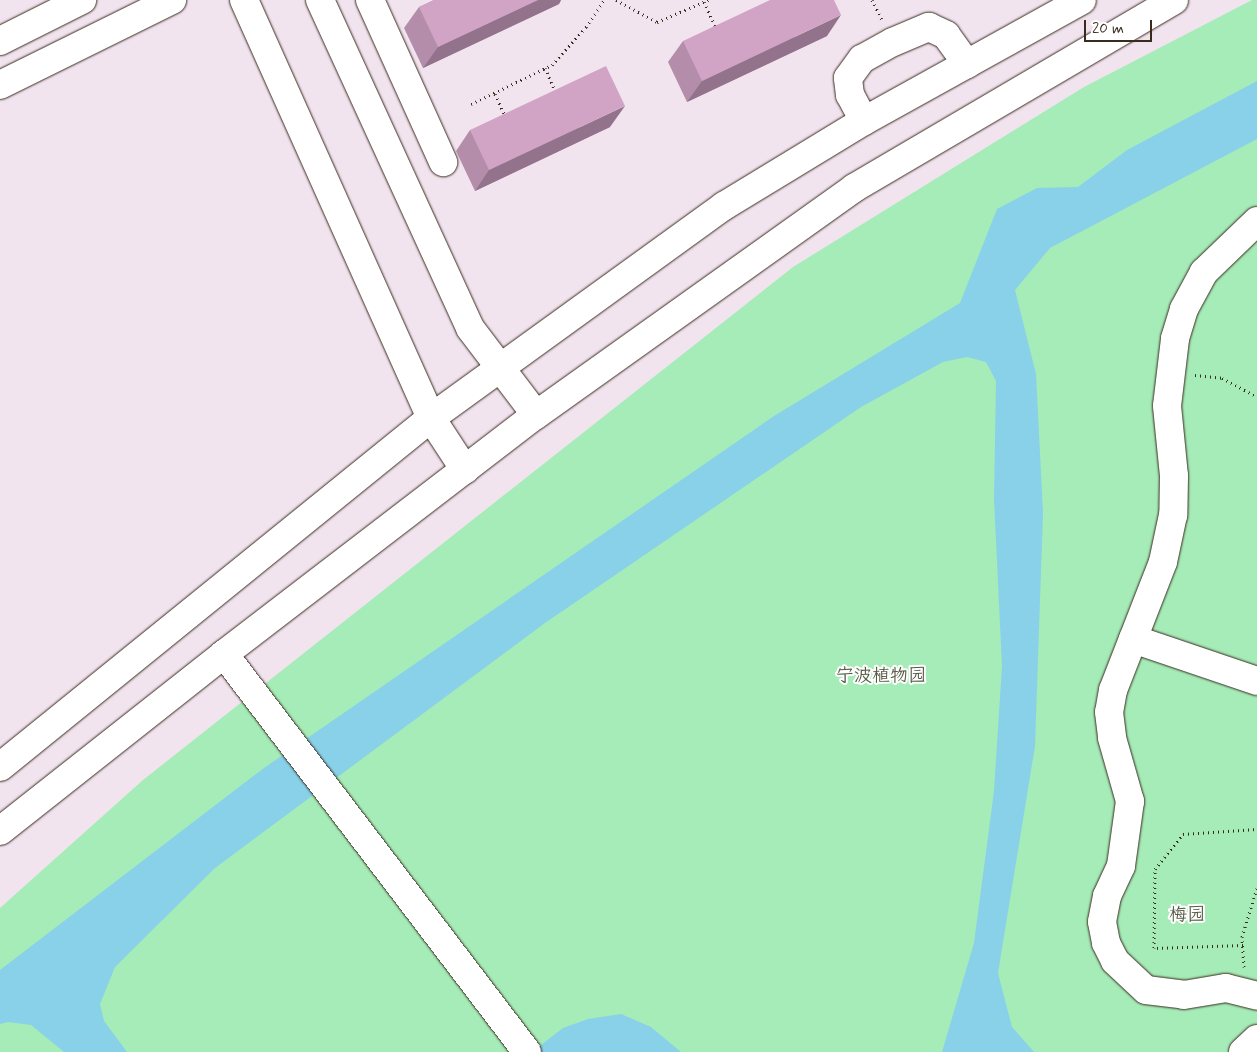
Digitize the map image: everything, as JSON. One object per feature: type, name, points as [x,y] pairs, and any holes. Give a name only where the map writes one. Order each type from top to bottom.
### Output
[{"type":"street","points":[[0,41],[82,0]]},
{"type":"street","points":[[0,85],[172,0]]},
{"type":"street","points":[[244,0],[431,418],[465,470]]},
{"type":"street","points":[[320,0],[470,328],[536,415]]},
{"type":"street","points":[[370,0],[443,162]]},
{"type":"street","points":[[0,766],[431,418],[724,206],[864,121],[1082,0]]},
{"type":"street","points":[[0,831],[224,654],[536,415],[854,188],[1174,0]]},
{"type":"street","points":[[864,121],[850,95],[848,78],[862,59],[893,42],[929,27],[946,35],[967,64]]},
{"type":"street","points":[[1252,993],[1205,990],[1184,996],[1146,990],[1115,962],[1106,943],[1102,922],[1107,896],[1121,866],[1130,801],[1112,738],[1109,712],[1122,660],[1133,639],[1163,562],[1173,515],[1174,476],[1168,406],[1169,373],[1184,309],[1204,272],[1257,221]]},
{"type":"street","points":[[1133,639],[1257,682]]},
{"type":"street","points":[[224,654],[525,1050]]},
{"type":"street","points":[[1244,1052],[1257,1038]]},
{"type":"path","points":[[471,104],[495,94],[545,68],[586,27],[604,0]]},
{"type":"path","points":[[616,0],[657,22],[706,1],[720,37]]},
{"type":"path","points":[[545,68],[560,102]]},
{"type":"path","points":[[495,94],[510,126]]},
{"type":"path","points":[[1169,373],[1222,378],[1257,397]]},
{"type":"path","points":[[1243,945],[1154,948],[1155,869],[1183,834],[1257,829]]},
{"type":"path","points":[[1252,993],[1242,937],[1257,888]]},
{"type":"green space","name":"宁波植物园","points":[[1252,0],[1257,0],[1257,1052],[0,1052],[0,908],[143,780],[793,267],[1084,87]]},
{"type":"water","points":[[1257,81],[1257,139],[1050,248],[1015,290],[1036,374],[1043,513],[1035,746],[998,973],[1012,1027],[1034,1052],[942,1052],[974,943],[994,791],[1002,666],[994,499],[996,381],[986,362],[967,357],[943,362],[861,407],[545,623],[215,868],[115,967],[100,1004],[104,1021],[127,1052],[64,1052],[31,1025],[8,1022],[0,1024],[0,970],[264,768],[774,416],[960,303],[997,209],[1037,188],[1078,187],[1127,150]]},
{"type":"water","points":[[621,1014],[651,1027],[681,1052],[532,1052],[563,1028],[588,1019]]},
{"type":"building","points":[[434,0],[538,0],[438,47],[419,7]]},
{"type":"building","points":[[770,0],[834,0],[841,15],[702,81],[683,41]]},
{"type":"building","points":[[606,66],[625,106],[489,170],[470,130]]},
{"type":"park label","name":"梅园","points":[[1187,915]]}]
